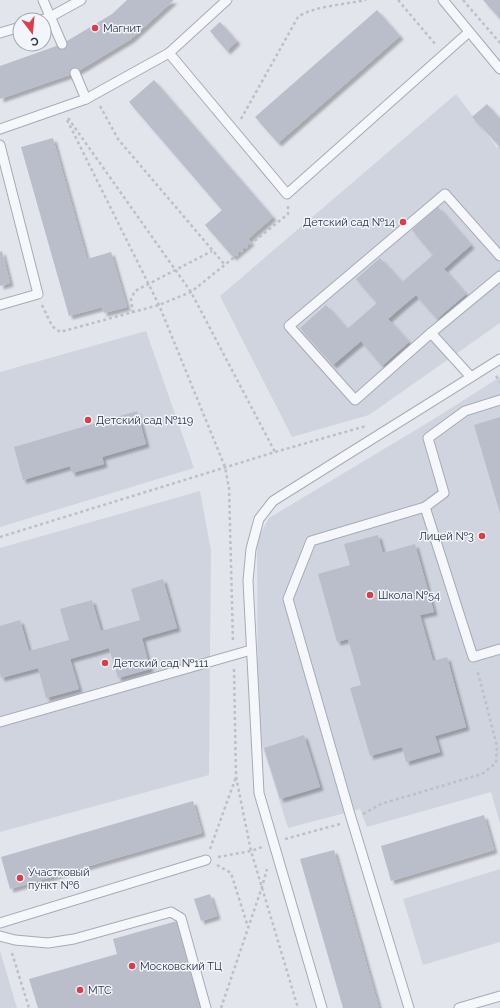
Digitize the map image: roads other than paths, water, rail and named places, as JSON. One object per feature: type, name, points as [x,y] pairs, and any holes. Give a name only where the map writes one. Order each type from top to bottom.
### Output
[{"type":"lane","points":[[43,0],[45,12]]},
{"type":"lane","points":[[52,16],[81,0]]},
{"type":"lane","points":[[0,129],[90,97],[169,53],[227,0]]},
{"type":"lane","points":[[443,0],[500,69]]},
{"type":"lane","points":[[52,28],[62,44]]},
{"type":"lane","points":[[0,34],[12,30]]},
{"type":"lane","points":[[169,53],[287,194],[469,32]]},
{"type":"lane","points":[[75,73],[90,97]]},
{"type":"lane","points":[[0,145],[38,294],[0,305]]},
{"type":"lane","points":[[500,256],[445,194],[289,326],[355,400],[431,333],[500,276]]},
{"type":"lane","points":[[431,333],[471,377]]},
{"type":"lane","points":[[322,1008],[259,793],[248,581],[250,549],[259,519],[273,501],[500,359]]},
{"type":"lane","points":[[409,1008],[288,599],[311,541],[424,507],[444,494],[428,438],[465,410],[500,400]]},
{"type":"lane","points":[[424,507],[473,657],[500,649]]},
{"type":"lane","points":[[0,722],[252,650]]},
{"type":"lane","points":[[0,923],[206,860]]},
{"type":"lane","points":[[4,937],[15,940],[48,943],[74,939],[172,912],[181,918],[206,1008]]},
{"type":"lane","points":[[459,1008],[500,996]]},
{"type":"place","name":"Магнит","points":[[95,28]]},
{"type":"place","name":"Детский сад №14","points":[[403,222]]},
{"type":"place","name":"Детский сад №119","points":[[88,420]]},
{"type":"place","name":"Лицей №3","points":[[482,536]]},
{"type":"place","name":"Школа №54","points":[[370,595]]},
{"type":"place","name":"Детский сад №111","points":[[105,663]]},
{"type":"place","name":"Участковый пункт №6","points":[[20,878]]},
{"type":"place","name":"Московский ТЦ","points":[[132,966]]},
{"type":"place","name":"МТС","points":[[80,990]]}]
